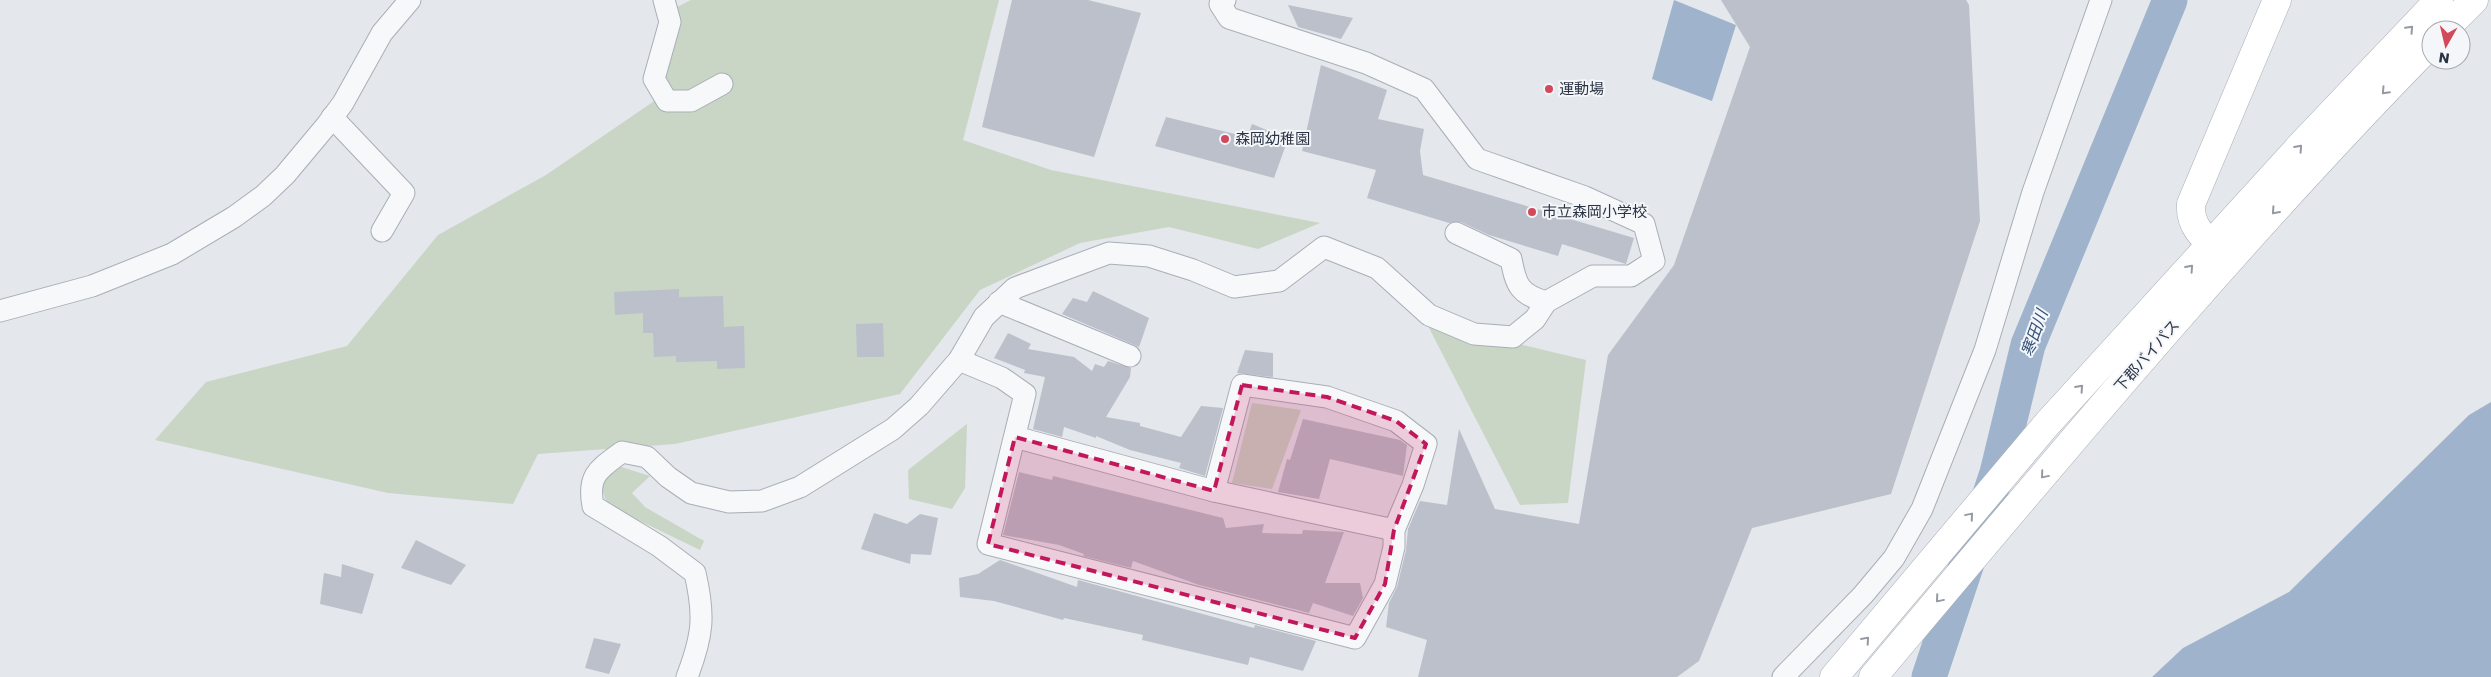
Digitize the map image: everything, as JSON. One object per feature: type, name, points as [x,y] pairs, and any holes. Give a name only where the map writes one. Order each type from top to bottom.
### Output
[{"type":"street","points":[[0,312],[92,286],[172,254],[234,217],[263,196],[284,175],[332,117],[365,67],[382,33],[410,0]]},
{"type":"street","points":[[664,0],[670,22],[654,79],[667,101],[691,101],[722,84]]},
{"type":"street","points":[[687,677],[698,648],[703,606],[695,572],[659,546],[593,506],[590,490],[598,470],[622,452],[647,457],[668,477],[691,493],[729,502],[762,501],[800,487],[893,429],[919,406],[959,360],[984,317],[1015,288],[1109,252],[1149,256],[1194,270],[1234,286],[1279,281],[1324,247],[1377,268],[1429,315],[1474,334],[1513,337],[1535,319],[1546,302],[1593,276],[1631,276],[1654,262],[1644,224],[1585,197],[1477,158],[1424,90],[1366,63],[1229,18],[1220,4],[1225,0]]},
{"type":"street","points":[[1783,677],[1894,558],[1922,509],[1984,350],[2033,192],[2101,0]]},
{"type":"street","points":[[2221,252],[2195,229],[2190,213],[2194,194],[2277,0]]},
{"type":"street","points":[[1834,677],[2047,424],[2221,252],[2303,143],[2438,0]]},
{"type":"street","points":[[2454,20],[2474,0]]},
{"type":"street","name":"下郡バイパス","points":[[1873,677],[2075,437],[2221,252],[2421,54]]},
{"type":"street","points":[[332,117],[404,193],[382,231]]},
{"type":"street","points":[[1456,233],[1511,259],[1516,284],[1531,298],[1546,302]]},
{"type":"street","points":[[999,302],[1130,356]]},
{"type":"street","points":[[959,360],[1002,378],[1025,394],[988,544],[1355,638],[1386,584],[1394,547],[1394,530],[1413,485],[1426,444],[1396,421],[1326,397],[1242,385],[1214,491]]},
{"type":"street","points":[[1015,437],[1214,491],[1394,530]]},
{"type":"street","points":[[1804,677],[1862,594]]},
{"type":"highlighted area","points":[[1242,385],[1327,397],[1396,421],[1426,444],[1394,530],[1385,584],[1355,638],[988,544],[1015,437],[1214,491]]},
{"type":"green space","points":[[691,0],[999,0],[963,140],[1051,170],[1320,223],[1258,249],[1169,227],[1080,243],[980,290],[900,394],[675,444],[538,454],[513,504],[388,493],[155,440],[206,382],[347,346],[438,235],[546,175],[663,95],[671,10]]},
{"type":"green space","points":[[1426,322],[1586,360],[1568,503],[1520,505]]},
{"type":"green space","points":[[1252,403],[1301,410],[1272,489],[1232,483]]},
{"type":"green space","points":[[967,424],[965,488],[952,509],[909,499],[908,470]]},
{"type":"green space","points":[[618,466],[650,476],[632,493],[645,507],[704,541],[700,550],[607,505],[601,485]]},
{"type":"water","points":[[1674,0],[1736,25],[1712,101],[1652,79]]},
{"type":"water","points":[[2491,402],[2491,677],[2152,677],[2183,648],[2289,592],[2469,415]]},
{"type":"building","points":[[1012,0],[1088,0],[1141,13],[1094,157],[982,127]]},
{"type":"building","points":[[1721,0],[1966,0],[1969,5],[1980,221],[1891,494],[1752,528],[1699,661],[1677,677],[1418,677],[1427,640],[1386,627],[1389,603],[1397,587],[1406,550],[1408,529],[1420,501],[1447,505],[1459,429],[1495,509],[1579,524],[1608,355],[1674,265],[1750,47]]},
{"type":"building","points":[[1288,5],[1353,18],[1341,39],[1298,27]]},
{"type":"building","points":[[1321,65],[1387,90],[1378,119],[1424,129],[1420,151],[1423,175],[1634,238],[1626,264],[1562,244],[1558,256],[1489,235],[1461,222],[1449,223],[1367,198],[1376,170],[1302,151]]},
{"type":"building","points":[[1166,117],[1247,137],[1252,124],[1288,139],[1274,178],[1155,146]]},
{"type":"building","points":[[679,289],[679,297],[723,296],[724,327],[744,326],[745,368],[717,369],[717,361],[676,362],[676,356],[654,357],[653,333],[643,333],[643,313],[615,315],[614,292]]},
{"type":"building","points":[[1093,291],[1149,318],[1139,347],[1062,314],[1073,298],[1087,302]]},
{"type":"building","points":[[883,323],[884,357],[857,357],[856,324]]},
{"type":"building","points":[[1008,333],[1031,344],[1028,349],[1074,357],[1092,371],[1095,364],[1104,367],[1108,361],[1131,368],[1130,377],[1106,417],[1140,423],[1140,426],[1181,437],[1201,406],[1223,408],[1205,476],[1179,468],[1181,463],[1130,450],[1096,436],[1096,438],[1064,427],[1062,437],[1033,429],[1045,377],[1024,373],[1025,370],[994,358]]},
{"type":"building","points":[[1245,350],[1273,353],[1273,377],[1237,373]]},
{"type":"building","points":[[1303,419],[1400,440],[1407,445],[1403,476],[1330,459],[1319,499],[1278,492],[1287,459],[1290,460]]},
{"type":"building","points":[[1019,472],[1052,480],[1053,476],[1223,518],[1226,528],[1264,524],[1262,533],[1302,534],[1303,530],[1344,532],[1325,583],[1360,583],[1363,598],[1353,616],[1313,603],[1309,613],[1199,585],[1133,561],[1131,568],[1083,556],[1084,554],[1059,545],[1003,535]]},
{"type":"building","points":[[874,513],[907,524],[920,514],[938,518],[931,555],[911,554],[910,564],[861,549]]},
{"type":"building","points":[[416,540],[466,565],[451,585],[401,568]]},
{"type":"building","points":[[1000,560],[1077,587],[1078,580],[1254,628],[1255,625],[1316,641],[1303,671],[1250,657],[1248,665],[1142,640],[1143,635],[1064,618],[1063,620],[994,601],[960,597],[959,578],[978,574]]},
{"type":"building","points":[[342,564],[374,574],[362,614],[320,604],[324,573],[341,577]]},
{"type":"building","points":[[594,638],[621,644],[609,674],[585,668]]},
{"type":"waterway","name":"寒田川","points":[[1929,677],[1997,473],[2028,345],[2170,0]]},
{"type":"place","name":"運動場","points":[[1549,89]]},
{"type":"place","name":"森岡幼稚園","points":[[1225,139]]},
{"type":"place","name":"市立森岡小学校","points":[[1532,212]]}]
